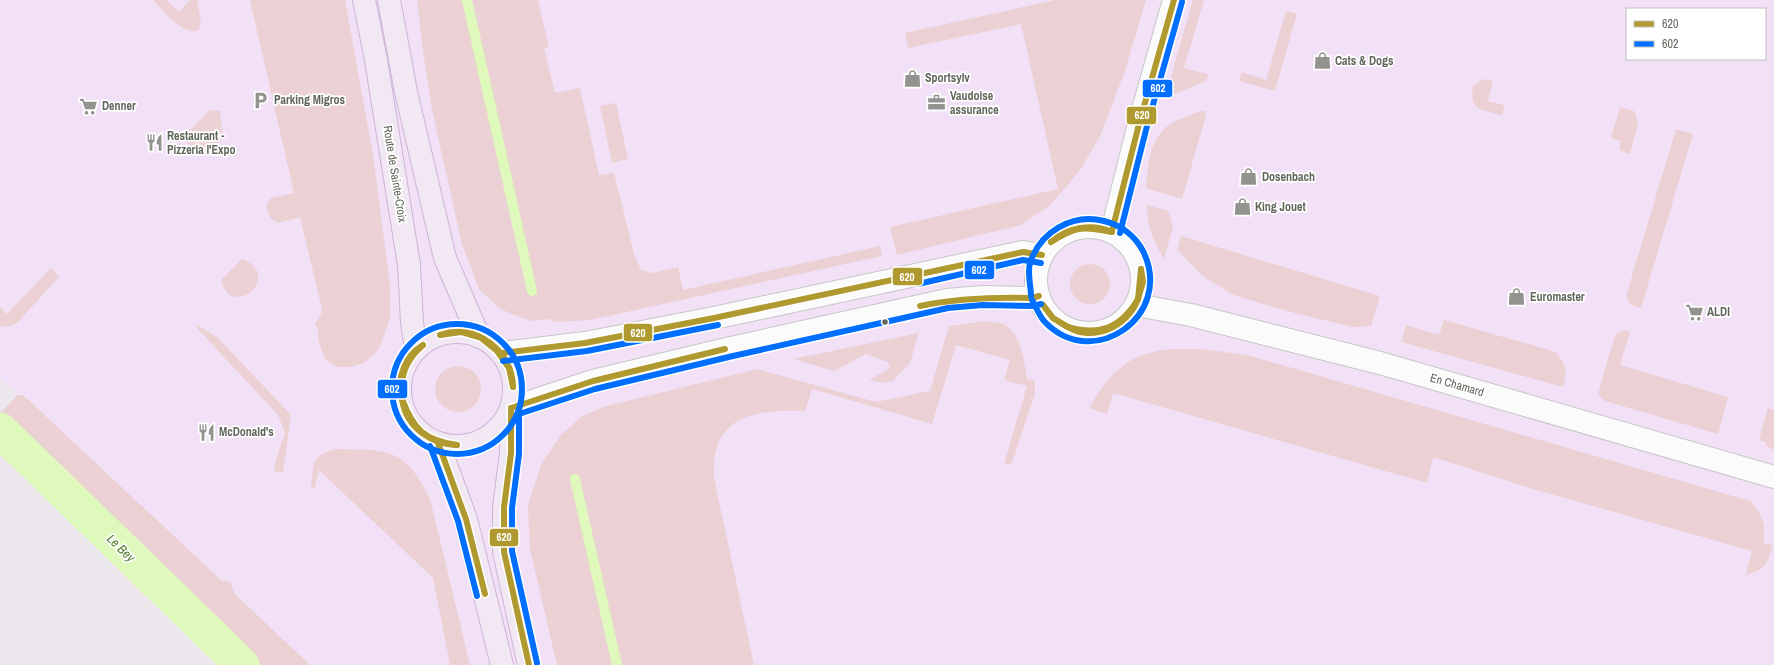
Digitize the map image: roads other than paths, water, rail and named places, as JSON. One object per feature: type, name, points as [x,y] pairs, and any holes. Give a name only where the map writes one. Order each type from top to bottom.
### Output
[{"type":"main road","name":"Route de Sainte-Croix","points":[[364,0],[376,60],[409,265],[412,322],[416,349]]},
{"type":"main road","points":[[389,0],[406,92],[445,258],[479,336]]},
{"type":"main road","points":[[511,408],[502,424],[489,436],[474,443],[456,446],[438,443],[421,434],[414,427],[404,410],[400,390],[403,370],[416,349],[430,339],[446,333],[463,332],[479,336],[491,344],[502,354],[511,370],[514,389],[511,408],[511,453],[504,507],[504,552],[529,665]]},
{"type":"main road","points":[[438,443],[466,519],[502,665]]},
{"type":"street","points":[[1112,231],[1137,130],[1174,0]]},
{"type":"street","points":[[1091,226],[1112,231],[1129,244],[1140,262],[1142,272],[1142,288],[1136,305],[1127,318],[1112,328],[1095,333],[1078,332],[1061,325],[1047,312],[1039,296],[1036,276],[1042,255],[1054,240],[1071,230],[1091,226]]},
{"type":"street","points":[[502,354],[586,343],[714,318],[1023,252],[1042,255]]},
{"type":"street","points":[[511,408],[593,381],[731,348],[947,300],[983,297],[1032,298],[1039,296]]},
{"type":"street","name":"En Chamard","points":[[1136,305],[1191,315],[1380,363],[1774,477]]},
{"type":"waterway","points":[[467,0],[532,291]]},
{"type":"waterway","name":"Le Bey","points":[[0,430],[242,665]]},
{"type":"waterway","points":[[575,479],[617,665]]},
{"type":"place","name":"Cats & Dogs","points":[[1322,61]]},
{"type":"place","name":"Sportsylv","points":[[912,78]]},
{"type":"place","name":"Parking Migros","points":[[261,100]]},
{"type":"place","name":"Vaudoise assurance","points":[[937,103]]},
{"type":"place","name":"Denner","points":[[89,106]]},
{"type":"place","name":"Restaurant - Pizzeria l'Expo","points":[[154,143]]},
{"type":"place","name":"Dosenbach","points":[[1249,177]]},
{"type":"place","name":"King Jouet","points":[[1242,207]]},
{"type":"place","name":"Euromaster","points":[[1517,297]]},
{"type":"place","name":"ALDI","points":[[1694,312]]},
{"type":"place","name":"McDonald's","points":[[206,432]]}]
